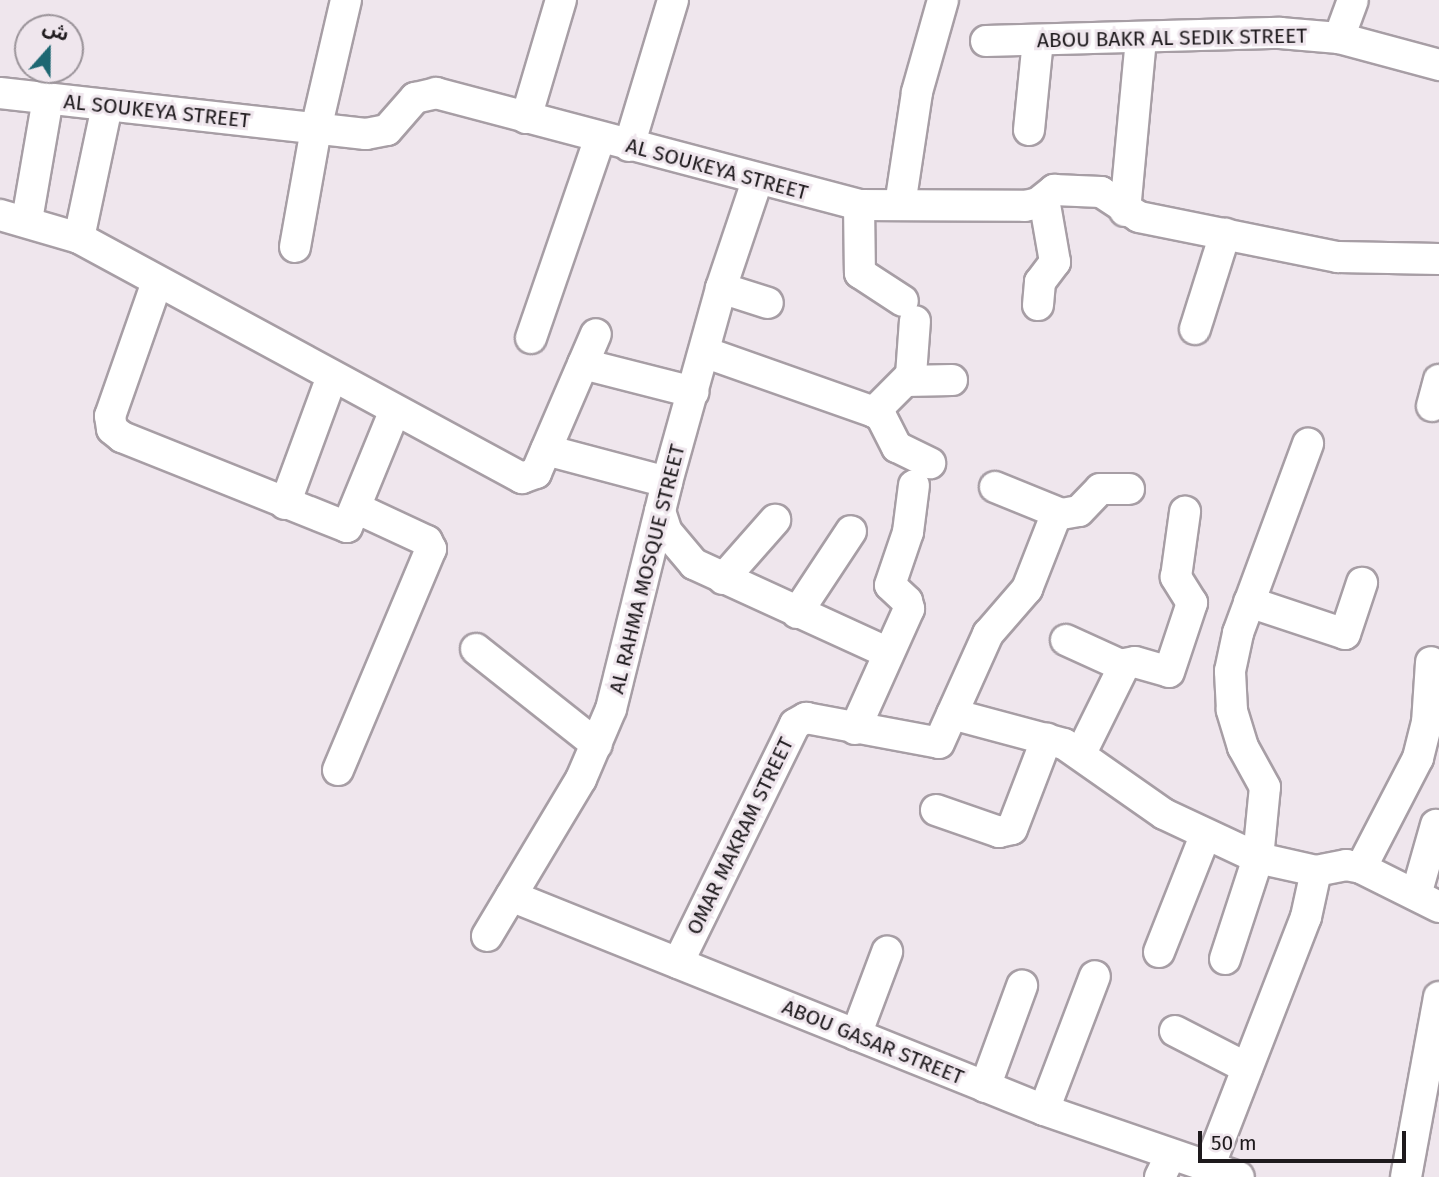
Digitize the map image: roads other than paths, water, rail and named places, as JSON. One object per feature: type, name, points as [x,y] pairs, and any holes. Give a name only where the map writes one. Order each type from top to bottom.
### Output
[{"type":"street","points":[[295,247],[316,129],[346,0]]},
{"type":"street","points":[[526,118],[561,0]]},
{"type":"street","points":[[629,146],[673,0]]},
{"type":"street","points":[[900,205],[917,92],[943,0]]},
{"type":"street","points":[[1339,38],[1353,0]]},
{"type":"street","name":"ABOU BAKR AL SEDIK STREET","points":[[986,41],[1280,33],[1339,38],[1439,65]]},
{"type":"street","points":[[1125,211],[1141,38]]},
{"type":"street","points":[[1029,130],[1038,40]]},
{"type":"street","name":"AL SOUKEYA STREET","points":[[0,93],[376,134],[395,123],[415,98],[436,93],[757,181],[859,205],[1025,206],[1060,189],[1101,192],[1125,211],[1338,257],[1439,259]]},
{"type":"street","points":[[48,99],[14,218],[79,238],[522,478],[536,473],[596,334]]},
{"type":"street","points":[[79,238],[107,106]]},
{"type":"street","points":[[531,338],[600,138]]},
{"type":"street","name":"AL RAHMA MOSQUE STREET","points":[[487,936],[597,745],[622,671],[667,482],[721,288],[757,181]]},
{"type":"street","points":[[1038,305],[1040,282],[1055,262],[1044,199]]},
{"type":"street","points":[[859,205],[860,273],[909,311],[913,367],[906,381],[874,412]]},
{"type":"street","points":[[1195,329],[1225,234]]},
{"type":"street","points":[[157,282],[110,416],[112,429],[122,437],[343,527],[350,525],[394,410]]},
{"type":"street","points":[[721,288],[768,303]]},
{"type":"street","points":[[704,352],[874,412],[881,416],[897,447],[922,474],[908,532],[890,585],[907,601],[909,609],[855,729],[935,745],[988,634],[1027,589],[1059,513]]},
{"type":"street","points":[[583,364],[693,392]]},
{"type":"street","points":[[285,503],[332,376]]},
{"type":"street","points":[[906,381],[952,380]]},
{"type":"street","points":[[1225,959],[1258,858],[1265,788],[1243,747],[1231,710],[1230,671],[1249,602],[1308,444]]},
{"type":"street","points":[[546,450],[667,482]]},
{"type":"street","points":[[995,487],[1059,513],[1079,511],[1100,489],[1129,489]]},
{"type":"street","points":[[338,770],[431,549],[428,541],[356,508]]},
{"type":"street","points":[[660,511],[678,550],[723,579],[888,653]]},
{"type":"street","points":[[1066,640],[1123,666],[1135,662],[1169,672],[1192,603],[1176,577],[1185,512]]},
{"type":"street","points":[[723,579],[775,520]]},
{"type":"street","points":[[797,613],[851,531]]},
{"type":"street","points":[[1249,602],[1345,634],[1362,583]]},
{"type":"street","points":[[476,649],[597,745]]},
{"type":"street","points":[[1361,868],[1418,758],[1427,723],[1431,662]]},
{"type":"street","points":[[1081,753],[1123,666]]},
{"type":"street","points":[[952,714],[1047,738],[1081,753],[1164,814],[1205,836],[1258,858],[1317,871],[1338,866],[1361,868],[1427,901],[1436,825]]},
{"type":"street","name":"OMAR MAKRAM STREET","points":[[678,963],[795,724],[810,719],[855,729]]},
{"type":"street","points":[[936,810],[999,832],[1012,829],[1047,738]]},
{"type":"street","points":[[1159,952],[1205,836]]},
{"type":"street","points":[[1209,1167],[1306,917],[1317,871]]},
{"type":"street","name":"ABOU GASAR STREET","points":[[511,896],[1044,1110],[1165,1165],[1209,1167],[1239,1177]]},
{"type":"street","points":[[856,1035],[887,952]]},
{"type":"street","points":[[1044,1110],[1095,976]]},
{"type":"street","points":[[985,1087],[1022,986]]},
{"type":"street","points":[[1406,1177],[1439,997]]},
{"type":"street","points":[[1175,1031],[1247,1068]]}]
